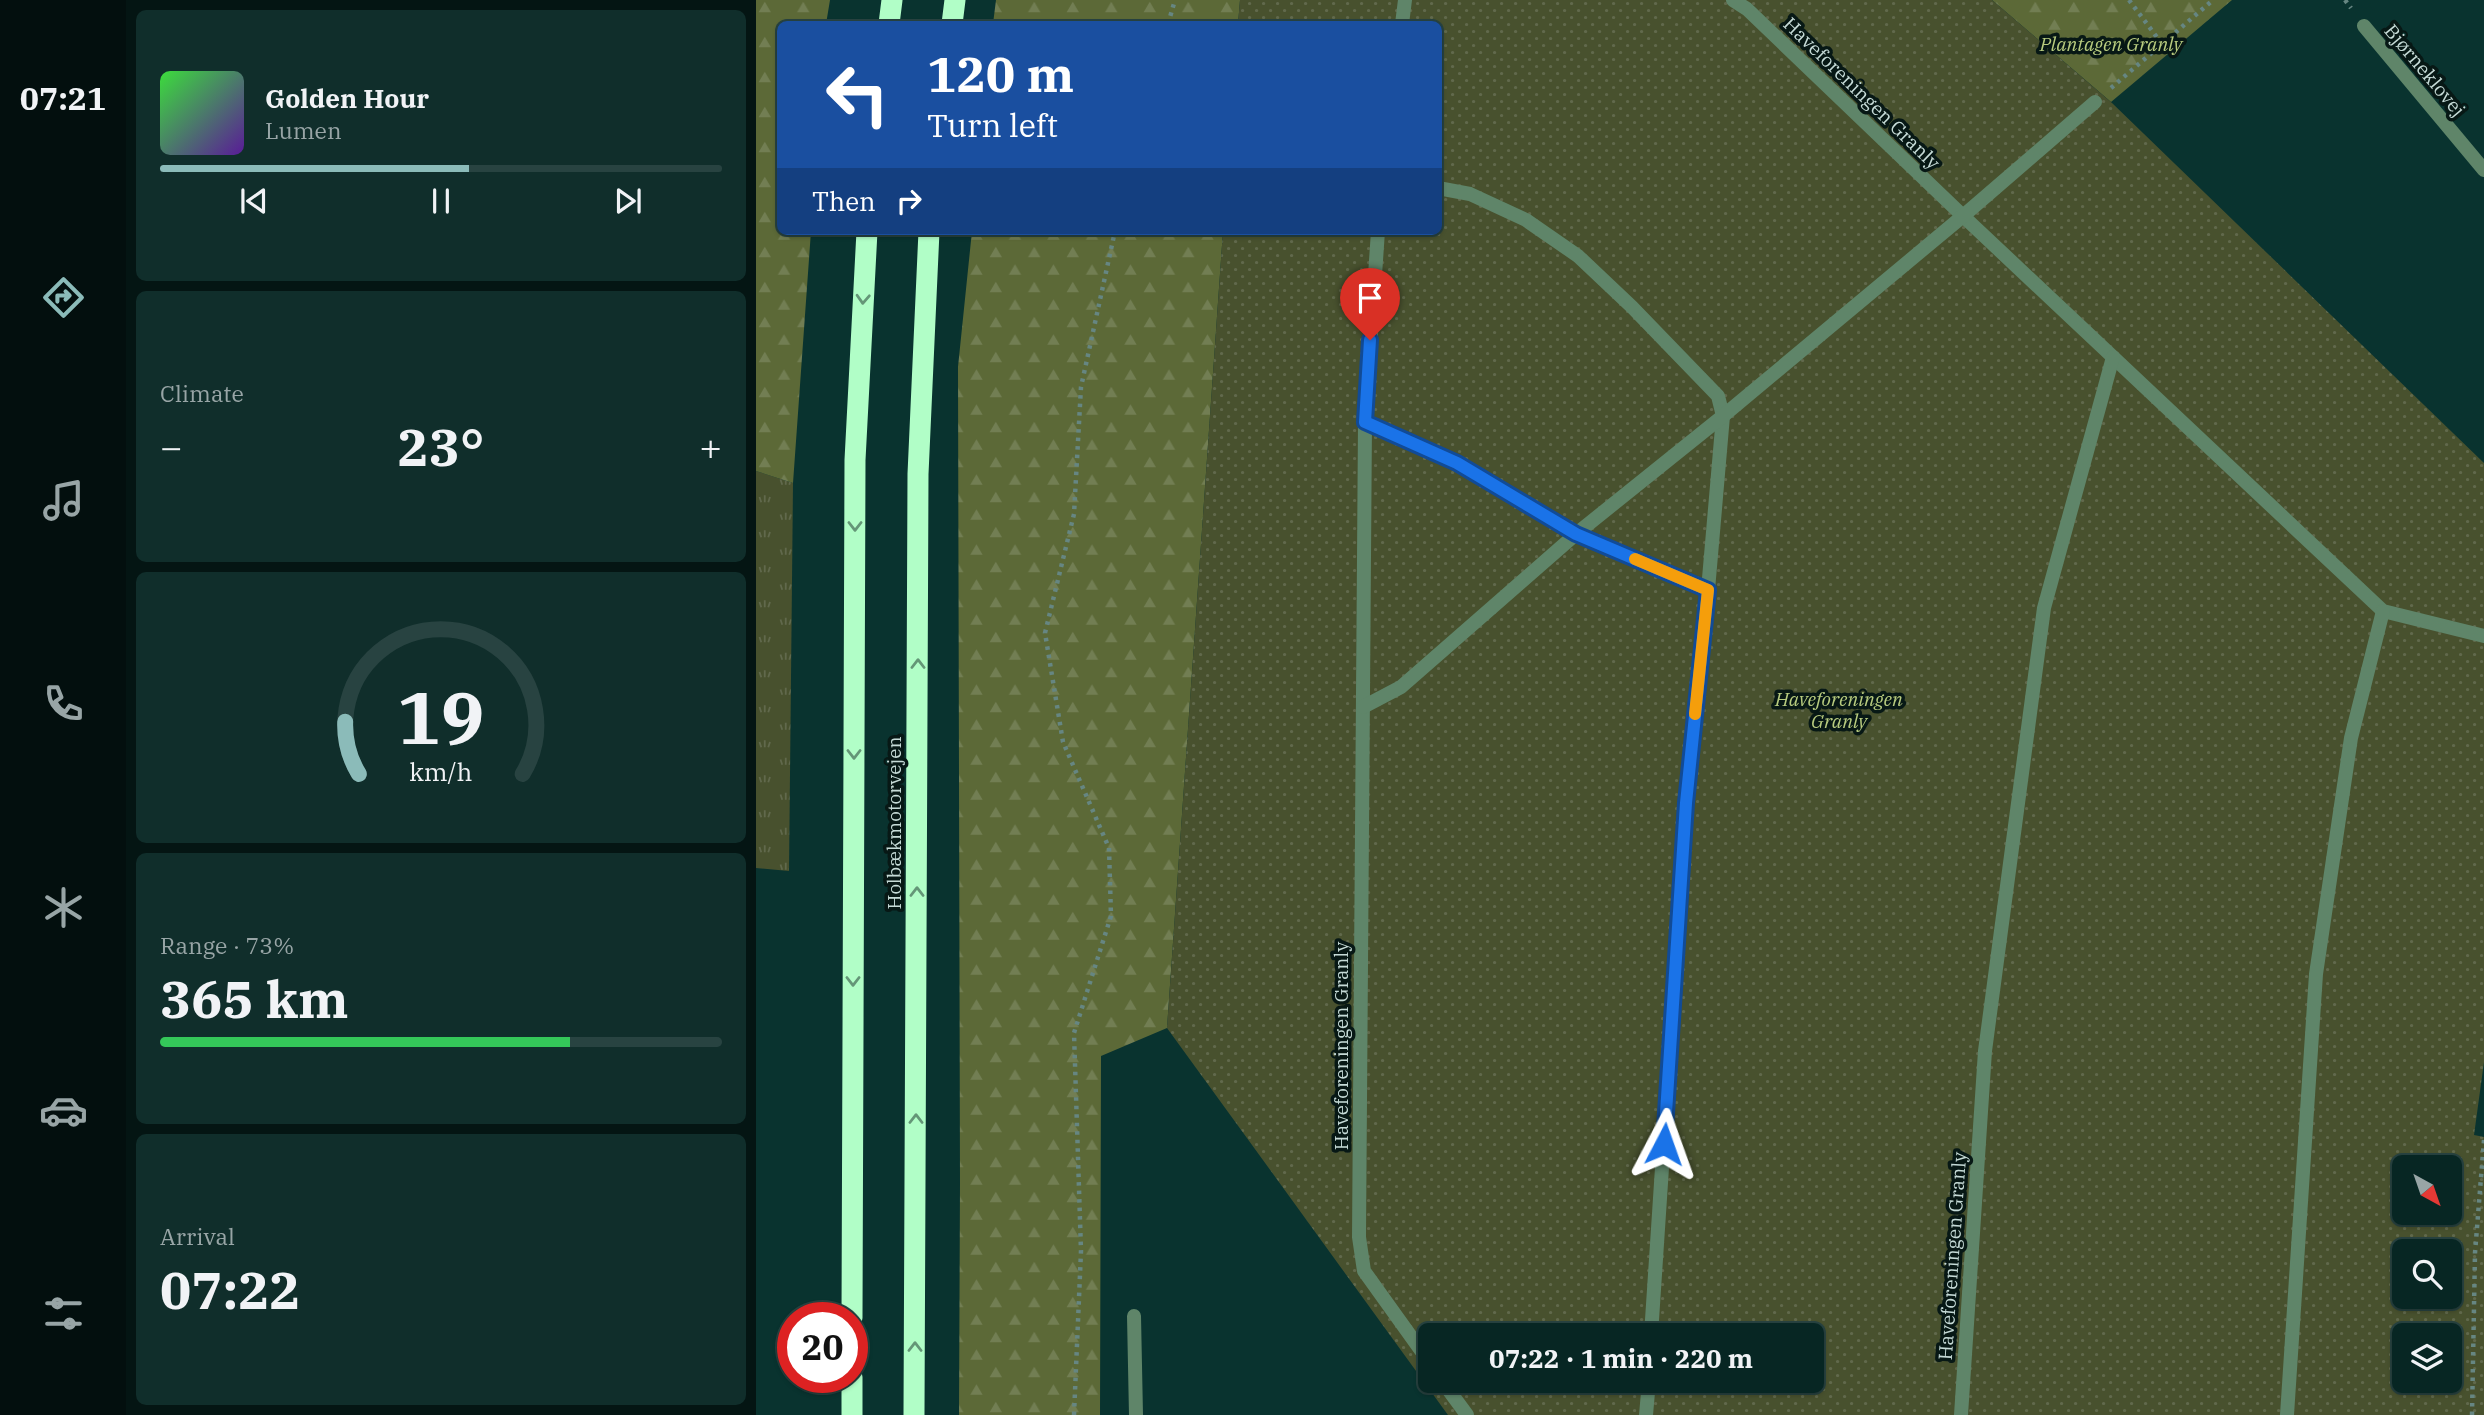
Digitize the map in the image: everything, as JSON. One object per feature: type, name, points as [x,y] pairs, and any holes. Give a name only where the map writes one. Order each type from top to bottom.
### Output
[{"type":"highway","points":[[889,21],[892,0]]},
{"type":"highway","points":[[952,21],[955,0]]},
{"type":"highway","name":"Holbækmotorvejen","points":[[852,1302],[855,460],[867,235]]},
{"type":"highway","name":"Holbækmotorvejen","points":[[914,1415],[918,488],[929,235]]},
{"type":"highway","points":[[852,1393],[852,1415]]},
{"type":"street","points":[[1402,21],[1405,0]]},
{"type":"street","name":"Haveforeningen Granly","points":[[1733,0],[1747,9],[2384,611],[2484,636]]},
{"type":"street","name":"Bjørneklovej","points":[[2364,26],[2484,170]]},
{"type":"street","points":[[1363,707],[1401,687],[1576,534],[1723,416],[2095,102]]},
{"type":"street","points":[[1442,189],[1470,194],[1526,220],[1578,256],[1632,307],[1718,396],[1723,416],[1686,803],[1652,1323]]},
{"type":"street","name":"Haveforeningen Granly","points":[[1378,235],[1365,422],[1359,1237],[1364,1271],[1418,1346]]},
{"type":"street","name":"Haveforeningen Granly","points":[[1961,1415],[1985,1051],[2044,608],[2113,357]]},
{"type":"street","points":[[1365,422],[1457,463],[1576,534],[1708,590]]},
{"type":"street","points":[[2287,1415],[2316,974],[2351,738],[2384,611]]},
{"type":"street","points":[[1133,1316],[1136,1415]]},
{"type":"street","points":[[1451,1393],[1467,1415]]},
{"type":"street","points":[[1646,1415],[1647,1393]]},
{"type":"path","points":[[1169,21],[1175,0]]},
{"type":"path","points":[[2129,0],[2162,44]]},
{"type":"path","points":[[2095,102],[2213,0]]},
{"type":"path","points":[[1074,1415],[1081,1251],[1074,1033],[1111,916],[1109,848],[1063,742],[1045,633],[1074,514],[1081,387],[1114,235]]},
{"type":"path","points":[[2472,1415],[2475,1254],[2484,1140]]},
{"type":"green space","points":[[756,0],[830,0],[826,21],[777,21],[777,235],[811,235],[793,483],[756,471]]},
{"type":"green space","points":[[996,0],[1240,0],[1238,21],[993,21]]},
{"type":"green space","name":"Haveforeningen Granly","points":[[1240,0],[1992,0],[2112,103],[2484,463],[2484,1062],[2474,1135],[2484,1137],[2484,1415],[1448,1415],[1432,1393],[1824,1393],[1824,1323],[1418,1323],[1418,1374],[1167,1028],[1223,235],[1442,235],[1442,21],[1238,21]]},
{"type":"green space","name":"Plantagen Granly","points":[[1992,0],[2232,0],[2111,102]]},
{"type":"green space","points":[[972,235],[1223,235],[1167,1028],[1101,1056],[1100,1415],[959,1415],[958,367]]},
{"type":"green space","points":[[756,471],[793,483],[789,871],[756,868]]},
{"type":"slow traffic","points":[[1635,559],[1708,590],[1695,714]]},
{"type":"route","points":[[1370,340],[1365,422],[1457,463],[1576,534],[1708,590],[1686,803],[1664,1144]]}]
